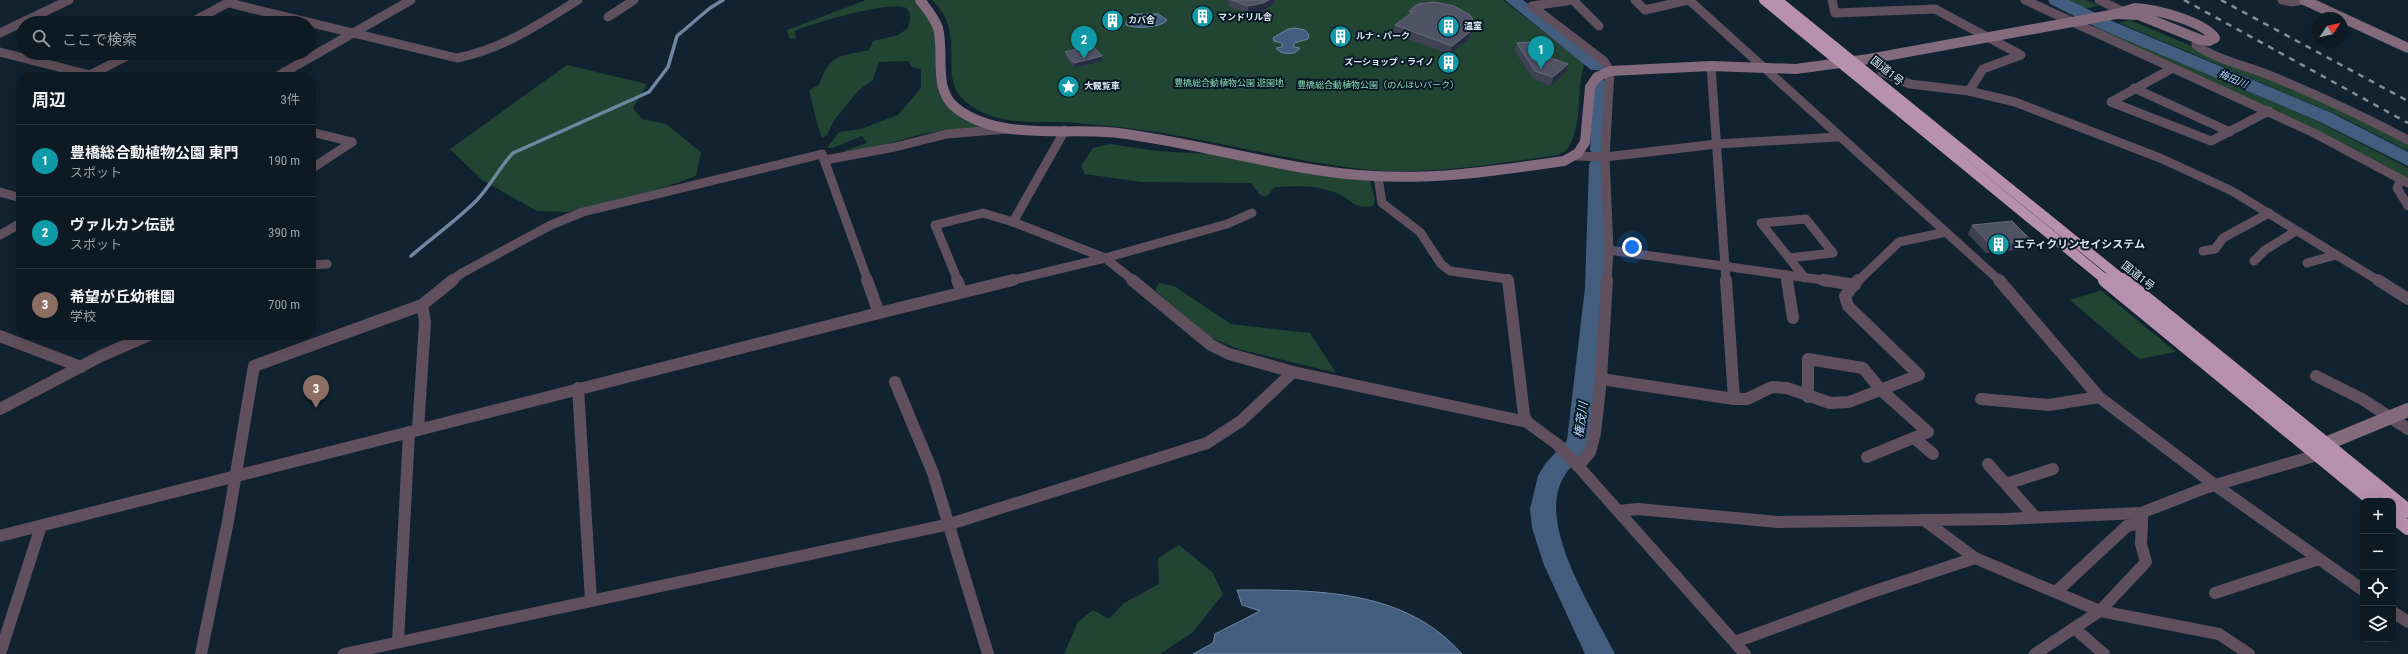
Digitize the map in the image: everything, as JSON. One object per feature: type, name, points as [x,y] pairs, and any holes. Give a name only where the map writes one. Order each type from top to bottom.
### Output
[{"type":"highway","name":"国道1号","points":[[1764,0],[1839,63],[2320,450],[2408,511]]},
{"type":"highway","name":"国道1号","points":[[1777,0],[2320,450],[2371,498]]},
{"type":"highway","points":[[2396,518],[2408,528]]},
{"type":"street","points":[[36,16],[69,0]]},
{"type":"street","points":[[316,54],[412,0]]},
{"type":"street","points":[[316,23],[457,58],[478,55],[503,46],[578,0]]},
{"type":"street","points":[[608,16],[634,0]]},
{"type":"street","points":[[920,0],[934,16],[940,30],[941,84],[950,102],[960,111],[977,119],[1018,128]]},
{"type":"street","points":[[1576,464],[1590,452],[1601,379],[1609,250],[1605,157],[1610,71],[1604,61],[1532,6],[1573,0],[1599,26]]},
{"type":"street","points":[[1635,0],[1645,10],[1688,0],[1838,137],[1998,279],[2100,397],[2214,485],[2360,588]]},
{"type":"street","points":[[1832,0],[1836,13],[1935,9],[1946,13],[2022,55],[1983,69],[1969,90]]},
{"type":"street","points":[[2025,0],[2171,69],[2270,111],[2339,144],[2405,181],[2397,188],[2408,206]]},
{"type":"street","points":[[1576,156],[1586,143],[1590,83],[1598,75],[1610,71],[1711,66],[1796,69],[1852,61],[2071,22],[2118,12],[2148,7],[2172,13],[2195,24],[2215,38],[2210,41],[2198,39],[2142,17],[2118,12],[2099,0]]},
{"type":"street","points":[[2282,0],[2292,2],[2303,0],[2408,48]]},
{"type":"street","points":[[203,16],[231,1],[290,16]]},
{"type":"street","points":[[2142,17],[2143,11],[2148,7]]},
{"type":"street","points":[[2175,30],[2190,30],[2195,24]]},
{"type":"street","points":[[0,33],[16,25]]},
{"type":"street","points":[[2198,39],[2196,45],[2204,51],[2234,60],[2348,109],[2408,140]]},
{"type":"street","points":[[0,52],[16,56]]},
{"type":"street","points":[[31,60],[78,72]]},
{"type":"street","points":[[101,72],[120,60]]},
{"type":"street","points":[[285,72],[305,60]]},
{"type":"street","points":[[1711,66],[1734,399]]},
{"type":"street","points":[[2171,69],[2112,100],[2112,103],[2205,140],[2214,141],[2270,111]]},
{"type":"street","points":[[1882,72],[1910,84],[1969,90],[2015,102],[2160,158],[2232,191],[2408,299]]},
{"type":"street","points":[[2134,88],[2230,132]]},
{"type":"street","points":[[825,160],[895,147],[947,134],[1018,128],[1065,130],[1144,137],[1323,171],[1378,177],[1408,178],[1464,174],[1564,161],[1576,156],[1605,157],[1717,144],[1838,137]]},
{"type":"street","points":[[1013,222],[1065,130]]},
{"type":"street","points":[[316,133],[352,142],[316,166]]},
{"type":"street","points":[[201,654],[228,521],[234,477],[254,366],[422,305],[462,273],[551,225],[583,212],[822,154],[879,313]]},
{"type":"street","points":[[1378,177],[1382,203],[1420,232],[1446,268],[1456,273],[1508,279],[1524,415],[1528,422],[1562,449],[1746,654]]},
{"type":"street","points":[[0,192],[16,197]]},
{"type":"street","points":[[962,292],[935,225],[983,213],[1013,222],[1105,258],[1210,345],[1230,354],[1293,372],[1528,422]]},
{"type":"street","points":[[0,536],[578,388],[962,292],[1105,258],[1227,224],[1252,213]]},
{"type":"street","points":[[2203,251],[2215,249],[2223,238],[2269,213]]},
{"type":"street","points":[[1789,258],[1833,253],[1806,218],[1761,223],[1766,229],[1789,258],[1805,278]]},
{"type":"street","points":[[0,235],[16,226]]},
{"type":"street","points":[[2254,261],[2265,250],[2296,231]]},
{"type":"street","points":[[1601,379],[1734,399],[1747,399],[1772,387],[1787,388],[1808,397],[1830,403],[1849,402],[1920,375],[1848,306],[1845,296],[1864,274],[1899,242],[1946,232]]},
{"type":"street","points":[[1609,250],[1855,285]]},
{"type":"street","points":[[2307,263],[2336,255]]},
{"type":"street","points":[[316,265],[326,264]]},
{"type":"street","points":[[1786,275],[1793,318]]},
{"type":"street","points":[[398,642],[413,431],[426,322],[422,305]]},
{"type":"street","points":[[0,336],[81,367]]},
{"type":"street","points":[[0,409],[81,367],[138,340]]},
{"type":"street","points":[[1808,397],[1808,359],[1863,368],[1881,390],[1928,432],[1867,457]]},
{"type":"street","points":[[344,654],[950,524],[1207,443],[1242,421],[1293,372]]},
{"type":"street","points":[[2316,376],[2362,400],[2408,429]]},
{"type":"street","points":[[895,382],[933,472],[950,524],[988,654]]},
{"type":"street","points":[[578,388],[591,601]]},
{"type":"street","points":[[1981,399],[2049,405],[2100,397]]},
{"type":"street","points":[[2056,592],[2127,526],[2142,518],[2214,485],[2320,450],[2408,410]]},
{"type":"street","points":[[1914,438],[1933,454]]},
{"type":"street","points":[[1988,464],[2035,517]]},
{"type":"street","points":[[2006,484],[2053,469]]},
{"type":"street","points":[[1618,511],[1638,509],[1778,522],[2035,517],[2142,518]]},
{"type":"street","points":[[2035,654],[2100,611],[2146,562],[2141,544],[2142,518]]},
{"type":"street","points":[[1924,520],[1975,558],[2100,611],[2220,634],[2237,644],[2249,654]]},
{"type":"street","points":[[0,654],[41,526]]},
{"type":"street","points":[[1735,642],[1866,594],[1975,558]]},
{"type":"street","points":[[2215,593],[2319,559]]},
{"type":"street","points":[[2396,614],[2408,622]]},
{"type":"street","points":[[2074,628],[2104,654]]},
{"type":"green space","points":[[866,0],[915,0],[926,12],[933,26],[937,82],[940,95],[947,106],[955,112],[964,118],[985,126],[926,133],[849,154],[844,151],[867,143],[862,136],[832,148],[827,148],[839,132],[861,129],[898,115],[921,88],[921,69],[912,67],[908,61],[879,62],[873,80],[859,90],[835,119],[827,135],[822,138],[809,90],[819,85],[827,67],[836,58],[869,50],[873,41],[898,35],[908,28],[910,15],[906,8],[898,6],[886,7],[852,14],[804,27],[795,31],[796,38],[790,39],[787,30]]},
{"type":"green space","name":"豊橋総合動植物公園（のんほいパーク）","points":[[932,0],[1503,0],[1582,62],[1584,66],[1580,86],[1578,117],[1573,137],[1568,148],[1564,152],[1557,155],[1464,168],[1417,171],[1371,170],[1340,166],[1279,156],[1158,132],[1128,128],[1068,122],[1013,121],[991,116],[980,111],[970,105],[959,95],[954,83],[952,70],[949,28],[943,14]]},
{"type":"green space","points":[[2068,0],[2086,0],[2099,6],[2083,9]]},
{"type":"green space","points":[[2130,20],[2359,117],[2408,143],[2408,151],[2338,115],[2119,23]]},
{"type":"green space","points":[[2100,27],[2317,121],[2408,168],[2408,180],[2330,138],[2251,100],[2089,29]]},
{"type":"green space","points":[[567,65],[647,84],[633,108],[642,119],[666,124],[701,152],[696,176],[665,187],[568,212],[537,211],[482,180],[450,149]]},
{"type":"green space","points":[[1110,144],[1157,151],[1211,154],[1362,178],[1370,181],[1375,200],[1373,206],[1365,207],[1355,204],[1340,194],[1312,187],[1275,187],[1266,197],[1259,194],[1251,183],[1141,182],[1085,174],[1081,166],[1093,148]]},
{"type":"green space","points":[[1159,283],[1174,286],[1231,324],[1310,333],[1336,373],[1238,349],[1210,337],[1155,290]]},
{"type":"green space","points":[[2102,290],[2176,352],[2139,359],[2070,300]]},
{"type":"green space","points":[[1179,545],[1213,573],[1223,594],[1192,633],[1160,654],[1064,654],[1078,622],[1093,610],[1109,619],[1124,603],[1159,584],[1158,558]]},
{"type":"water","points":[[1134,14],[1158,14],[1167,20],[1159,25],[1147,27],[1126,25],[1126,22],[1155,19],[1153,17],[1128,18]]},
{"type":"water","points":[[1295,28],[1305,30],[1309,35],[1308,39],[1294,43],[1294,47],[1300,48],[1298,51],[1288,54],[1278,50],[1276,48],[1282,47],[1282,43],[1274,41],[1273,38],[1288,29]]},
{"type":"water","points":[[1237,590],[1328,593],[1387,605],[1414,617],[1439,633],[1462,654],[1193,654],[1213,643],[1215,634],[1260,611],[1242,605]]},
{"type":"building","points":[[1231,0],[1269,0],[1263,3],[1248,6]]},
{"type":"building","points":[[1434,2],[1454,6],[1470,15],[1474,21],[1470,32],[1452,46],[1395,25],[1413,12],[1409,11],[1418,4]]},
{"type":"building","points":[[1532,42],[1540,54],[1568,64],[1553,77],[1535,71],[1517,43]]},
{"type":"building","points":[[1092,45],[1102,56],[1074,63],[1065,52]]},
{"type":"building","points":[[2012,221],[2031,240],[1990,244],[1972,225]]},
{"type":"waterway","points":[[411,256],[477,200],[513,153],[649,92],[668,67],[677,36],[710,8],[723,0]]},
{"type":"waterway","name":"権茂川","points":[[1513,0],[1597,66]]},
{"type":"waterway","name":"梅田川","points":[[2056,0],[2106,25],[2325,117],[2408,160]]},
{"type":"waterway","name":"権茂川","points":[[1600,150],[1602,85]]},
{"type":"waterway","name":"権茂川","points":[[1599,164],[1596,288],[1579,441],[1551,476],[1545,493],[1543,509],[1550,546],[1557,565],[1574,603],[1600,654]]},
{"type":"railway","points":[[2184,0],[2408,123]]},
{"type":"railway","points":[[2221,0],[2408,101]]},
{"type":"place","name":"マンドリル舎","points":[[1202,17]]},
{"type":"place","name":"カバ舎","points":[[1112,20]]},
{"type":"place","name":"温室","points":[[1449,26]]},
{"type":"place","name":"ルナ・パーク","points":[[1340,36]]},
{"type":"place","name":"ヴァルカン伝説","points":[[1084,59]]},
{"type":"place","name":"ズーショップ・ライノ","points":[[1449,62]]},
{"type":"place","name":"豊橋総合動植物公園 東門","points":[[1541,69]]},
{"type":"place","name":"大観覧車","points":[[1069,86]]},
{"type":"place","name":"エティクリンセイシステム","points":[[1999,244]]},
{"type":"place","name":"希望が丘幼稚園","points":[[316,408]]},
{"type":"park label","name":"豊橋総合動植物公園 遊園地","points":[[1229,83]]}]
